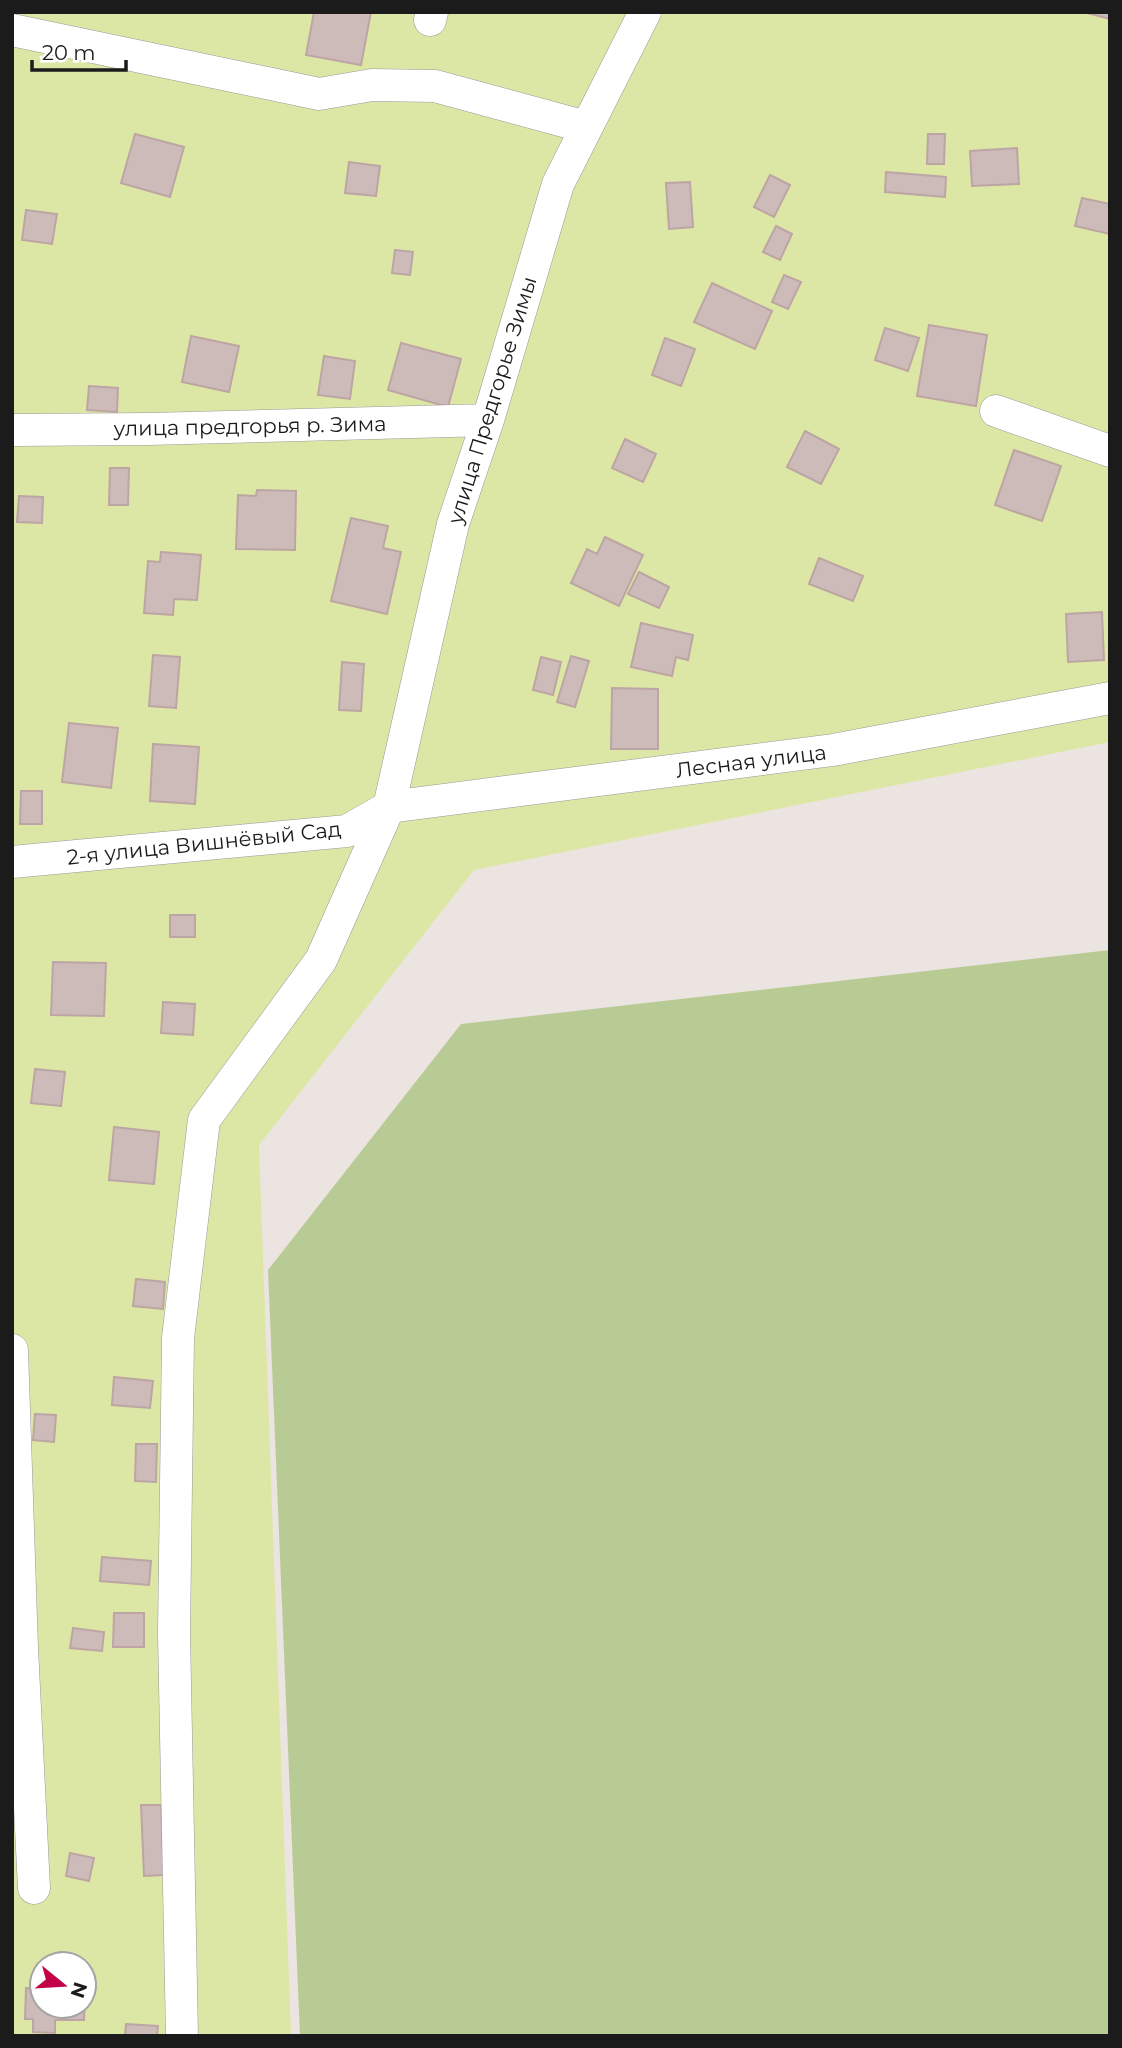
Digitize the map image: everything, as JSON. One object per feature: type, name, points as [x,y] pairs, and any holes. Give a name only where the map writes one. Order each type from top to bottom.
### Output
[{"type":"street","name":"улица Предгорье Зимы","points":[[182,2036],[174,1633],[178,1338],[204,1120],[321,960],[389,807],[453,524],[488,420],[558,184],[645,12]]},
{"type":"street","points":[[12,30],[319,94],[372,85],[435,86],[586,127]]},
{"type":"street","points":[[996,411],[1110,451]]},
{"type":"street","name":"улица предгорья р. Зима","points":[[12,430],[488,420]]},
{"type":"street","name":"Лесная улица","points":[[389,807],[833,750],[1110,698]]},
{"type":"street","name":"2-я улица Вишнёвый Сад","points":[[12,862],[347,831],[389,807]]},
{"type":"street","points":[[12,1350],[22,1648],[34,1888]]},
{"type":"green space","points":[[12,12],[1110,12],[1110,742],[474,870],[259,1145],[291,2036],[12,2036]]},
{"type":"green space","points":[[1110,950],[1110,2036],[300,2036],[268,1270],[461,1024]]},
{"type":"building","points":[[314,12],[371,12],[361,65],[306,55]]},
{"type":"building","points":[[1083,12],[1110,12],[1110,19]]},
{"type":"building","points":[[135,134],[184,147],[170,197],[121,183]]},
{"type":"building","points":[[928,134],[945,134],[944,164],[927,164]]},
{"type":"building","points":[[1017,148],[1019,184],[972,186],[970,151]]},
{"type":"building","points":[[349,162],[380,166],[376,196],[345,193]]},
{"type":"building","points":[[886,172],[946,177],[945,197],[885,192]]},
{"type":"building","points":[[770,175],[790,185],[774,217],[754,207]]},
{"type":"building","points":[[690,182],[693,227],[669,229],[666,183]]},
{"type":"building","points":[[1082,198],[1110,204],[1110,234],[1075,226]]},
{"type":"building","points":[[26,210],[57,214],[52,244],[22,240]]},
{"type":"building","points":[[776,226],[792,234],[780,260],[763,252]]},
{"type":"building","points":[[395,250],[413,252],[410,275],[392,273]]},
{"type":"building","points":[[784,275],[801,282],[788,309],[772,302]]},
{"type":"building","points":[[712,283],[772,311],[755,349],[694,322]]},
{"type":"building","points":[[929,325],[987,335],[976,406],[917,396]]},
{"type":"building","points":[[885,328],[919,338],[908,371],[875,360]]},
{"type":"building","points":[[191,336],[239,346],[229,392],[182,382]]},
{"type":"building","points":[[665,338],[695,349],[681,386],[652,375]]},
{"type":"building","points":[[401,343],[461,359],[448,407],[388,390]]},
{"type":"building","points":[[324,356],[355,361],[350,399],[318,395]]},
{"type":"building","points":[[89,386],[118,388],[117,412],[87,410]]},
{"type":"building","points":[[805,431],[839,449],[821,484],[787,467]]},
{"type":"building","points":[[625,439],[656,454],[643,482],[612,468]]},
{"type":"building","points":[[1014,450],[1061,466],[1042,521],[995,505]]},
{"type":"building","points":[[110,468],[129,468],[128,505],[109,505]]},
{"type":"building","points":[[257,490],[296,491],[295,550],[236,549],[238,495],[256,496]]},
{"type":"building","points":[[19,496],[43,497],[42,523],[17,522]]},
{"type":"building","points":[[351,518],[388,526],[383,548],[401,552],[387,614],[331,601]]},
{"type":"building","points":[[605,537],[643,555],[619,606],[571,583],[587,549],[597,554]]},
{"type":"building","points":[[161,552],[201,555],[197,600],[174,599],[173,615],[144,613],[148,561],[160,562]]},
{"type":"building","points":[[819,558],[863,576],[853,601],[809,584]]},
{"type":"building","points":[[639,572],[669,587],[659,608],[628,594]]},
{"type":"building","points":[[1102,612],[1104,660],[1068,662],[1066,614]]},
{"type":"building","points":[[641,623],[693,635],[688,660],[676,657],[672,676],[631,667]]},
{"type":"building","points":[[153,655],[180,657],[176,708],[149,706]]},
{"type":"building","points":[[571,656],[589,661],[575,707],[557,702]]},
{"type":"building","points":[[541,657],[561,662],[553,695],[533,690]]},
{"type":"building","points":[[342,662],[364,664],[361,711],[339,710]]},
{"type":"building","points":[[612,688],[658,689],[658,749],[611,749]]},
{"type":"building","points":[[69,723],[118,728],[111,788],[62,782]]},
{"type":"building","points":[[153,744],[199,747],[195,804],[150,801]]},
{"type":"building","points":[[21,791],[42,791],[42,824],[20,824]]},
{"type":"building","points":[[170,915],[195,915],[195,937],[170,937]]},
{"type":"building","points":[[53,962],[106,963],[104,1016],[51,1015]]},
{"type":"building","points":[[163,1002],[195,1004],[193,1035],[161,1033]]},
{"type":"building","points":[[35,1069],[65,1072],[61,1106],[31,1103]]},
{"type":"building","points":[[114,1127],[159,1132],[154,1184],[109,1180]]},
{"type":"building","points":[[136,1279],[165,1282],[163,1309],[133,1306]]},
{"type":"building","points":[[114,1377],[153,1381],[150,1408],[112,1405]]},
{"type":"building","points":[[35,1414],[56,1415],[54,1442],[33,1440]]},
{"type":"building","points":[[136,1444],[157,1444],[156,1482],[135,1481]]},
{"type":"building","points":[[102,1557],[151,1561],[149,1585],[100,1581]]},
{"type":"building","points":[[114,1613],[144,1613],[144,1647],[113,1647]]},
{"type":"building","points":[[73,1628],[104,1632],[102,1651],[70,1648]]},
{"type":"building","points":[[141,1805],[161,1805],[164,1875],[144,1876]]},
{"type":"building","points":[[70,1853],[94,1858],[89,1881],[66,1876]]},
{"type":"building","points":[[26,1988],[28,1988],[28,2019],[25,2019]]},
{"type":"building","points":[[33,2020],[55,2020],[55,2033],[33,2032]]},
{"type":"building","points":[[126,2024],[158,2026],[157,2036],[125,2036]]}]
